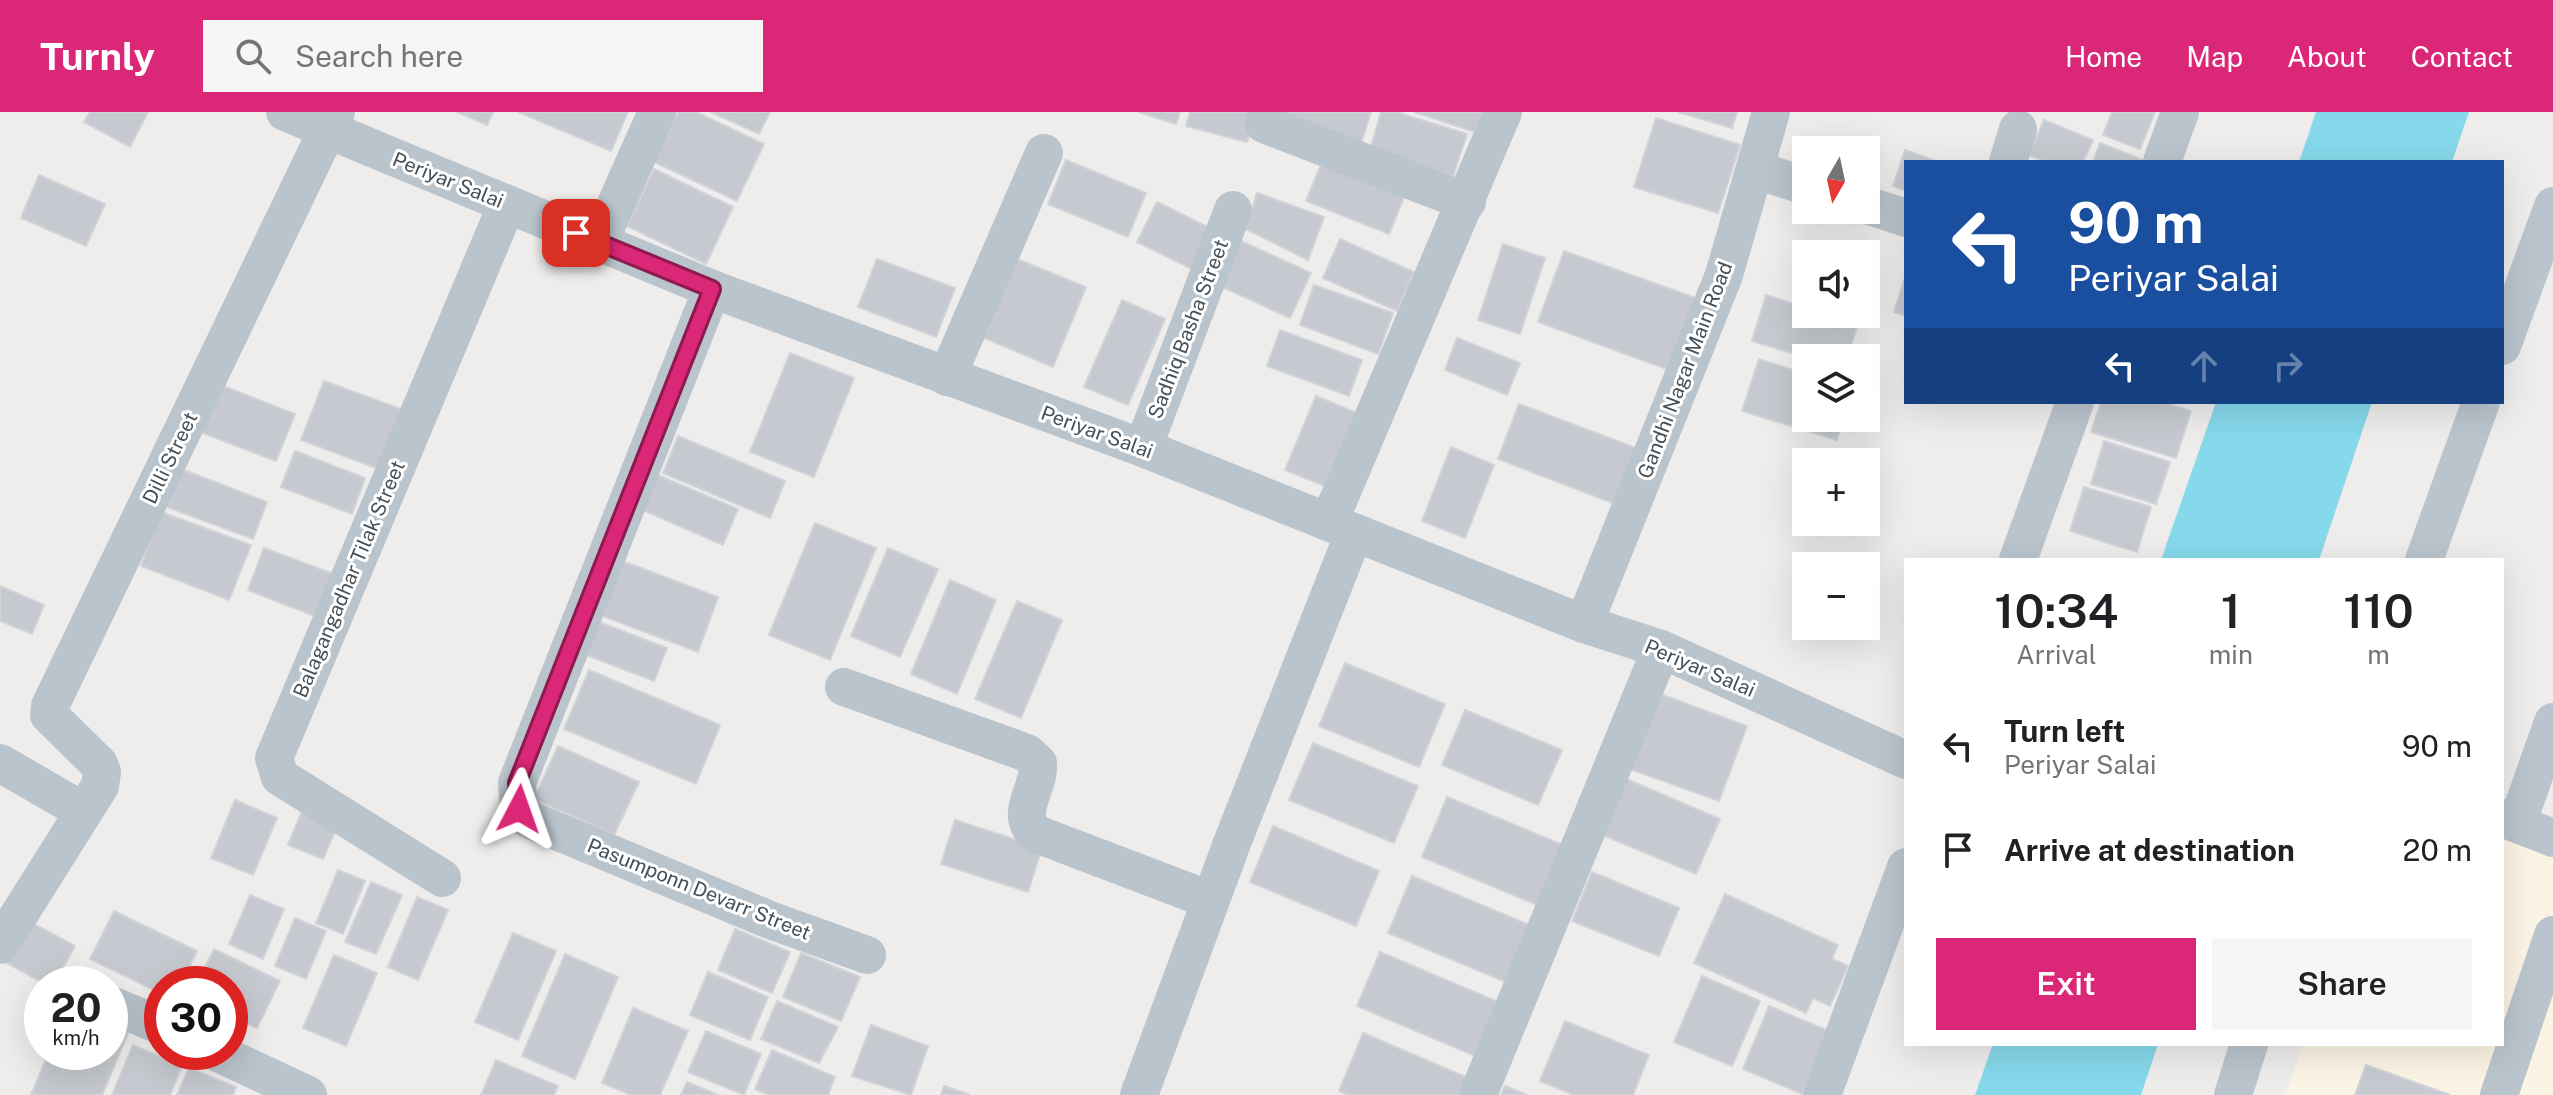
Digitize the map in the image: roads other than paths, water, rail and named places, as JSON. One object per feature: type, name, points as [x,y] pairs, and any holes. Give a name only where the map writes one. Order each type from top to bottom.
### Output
[{"type":"street","name":"Periyar Salai","points":[[285,112],[332,121],[507,204],[712,289],[1143,448],[1584,624],[1661,649],[1904,759]]},
{"type":"street","points":[[599,242],[657,112]]},
{"type":"street","points":[[1268,112],[1264,124],[1467,202]]},
{"type":"street","points":[[1139,1095],[1342,528],[1503,112]]},
{"type":"street","name":"Gandhi Nagar Main Road","points":[[1584,624],[1724,275],[1771,112]]},
{"type":"street","points":[[2163,160],[2180,112]]},
{"type":"street","name":"Dilli Street","points":[[83,811],[100,786],[102,772],[99,764],[57,727],[49,715],[50,706],[332,121]]},
{"type":"street","points":[[947,377],[1044,153]]},
{"type":"street","points":[[1756,170],[1792,182]]},
{"type":"street","name":"Balagangadhar Tilak Street","points":[[442,878],[280,777],[274,758],[507,204]]},
{"type":"street","points":[[2504,341],[2553,206]]},
{"type":"street","name":"Sadhiq Basha Street","points":[[1143,448],[1233,210]]},
{"type":"street","points":[[1880,210],[1904,217]]},
{"type":"street","name":"Pasumponn Devarr Street","points":[[712,289],[517,783],[519,809],[530,820],[770,920],[867,955]]},
{"type":"street","points":[[2019,558],[2074,404]]},
{"type":"street","points":[[2425,558],[2480,404]]},
{"type":"street","points":[[1478,1095],[1661,649]]},
{"type":"street","points":[[844,687],[1027,753],[1038,763],[1039,774],[1026,806],[1027,824],[1034,833],[1210,900]]},
{"type":"street","points":[[2553,722],[2510,821],[2553,838]]},
{"type":"street","points":[[0,763],[83,811],[0,945]]},
{"type":"street","points":[[1822,1095],[1904,872]]},
{"type":"street","points":[[2499,1095],[2553,935]]},
{"type":"street","points":[[2233,1095],[2248,1046]]},
{"type":"street","points":[[248,1067],[308,1095]]},
{"type":"water","points":[[2316,112],[2469,112],[2453,160],[2300,160]]},
{"type":"water","points":[[2215,404],[2371,404],[2320,558],[2162,558]]},
{"type":"water","points":[[1992,1046],[2157,1046],[2141,1095],[1975,1095]]}]
